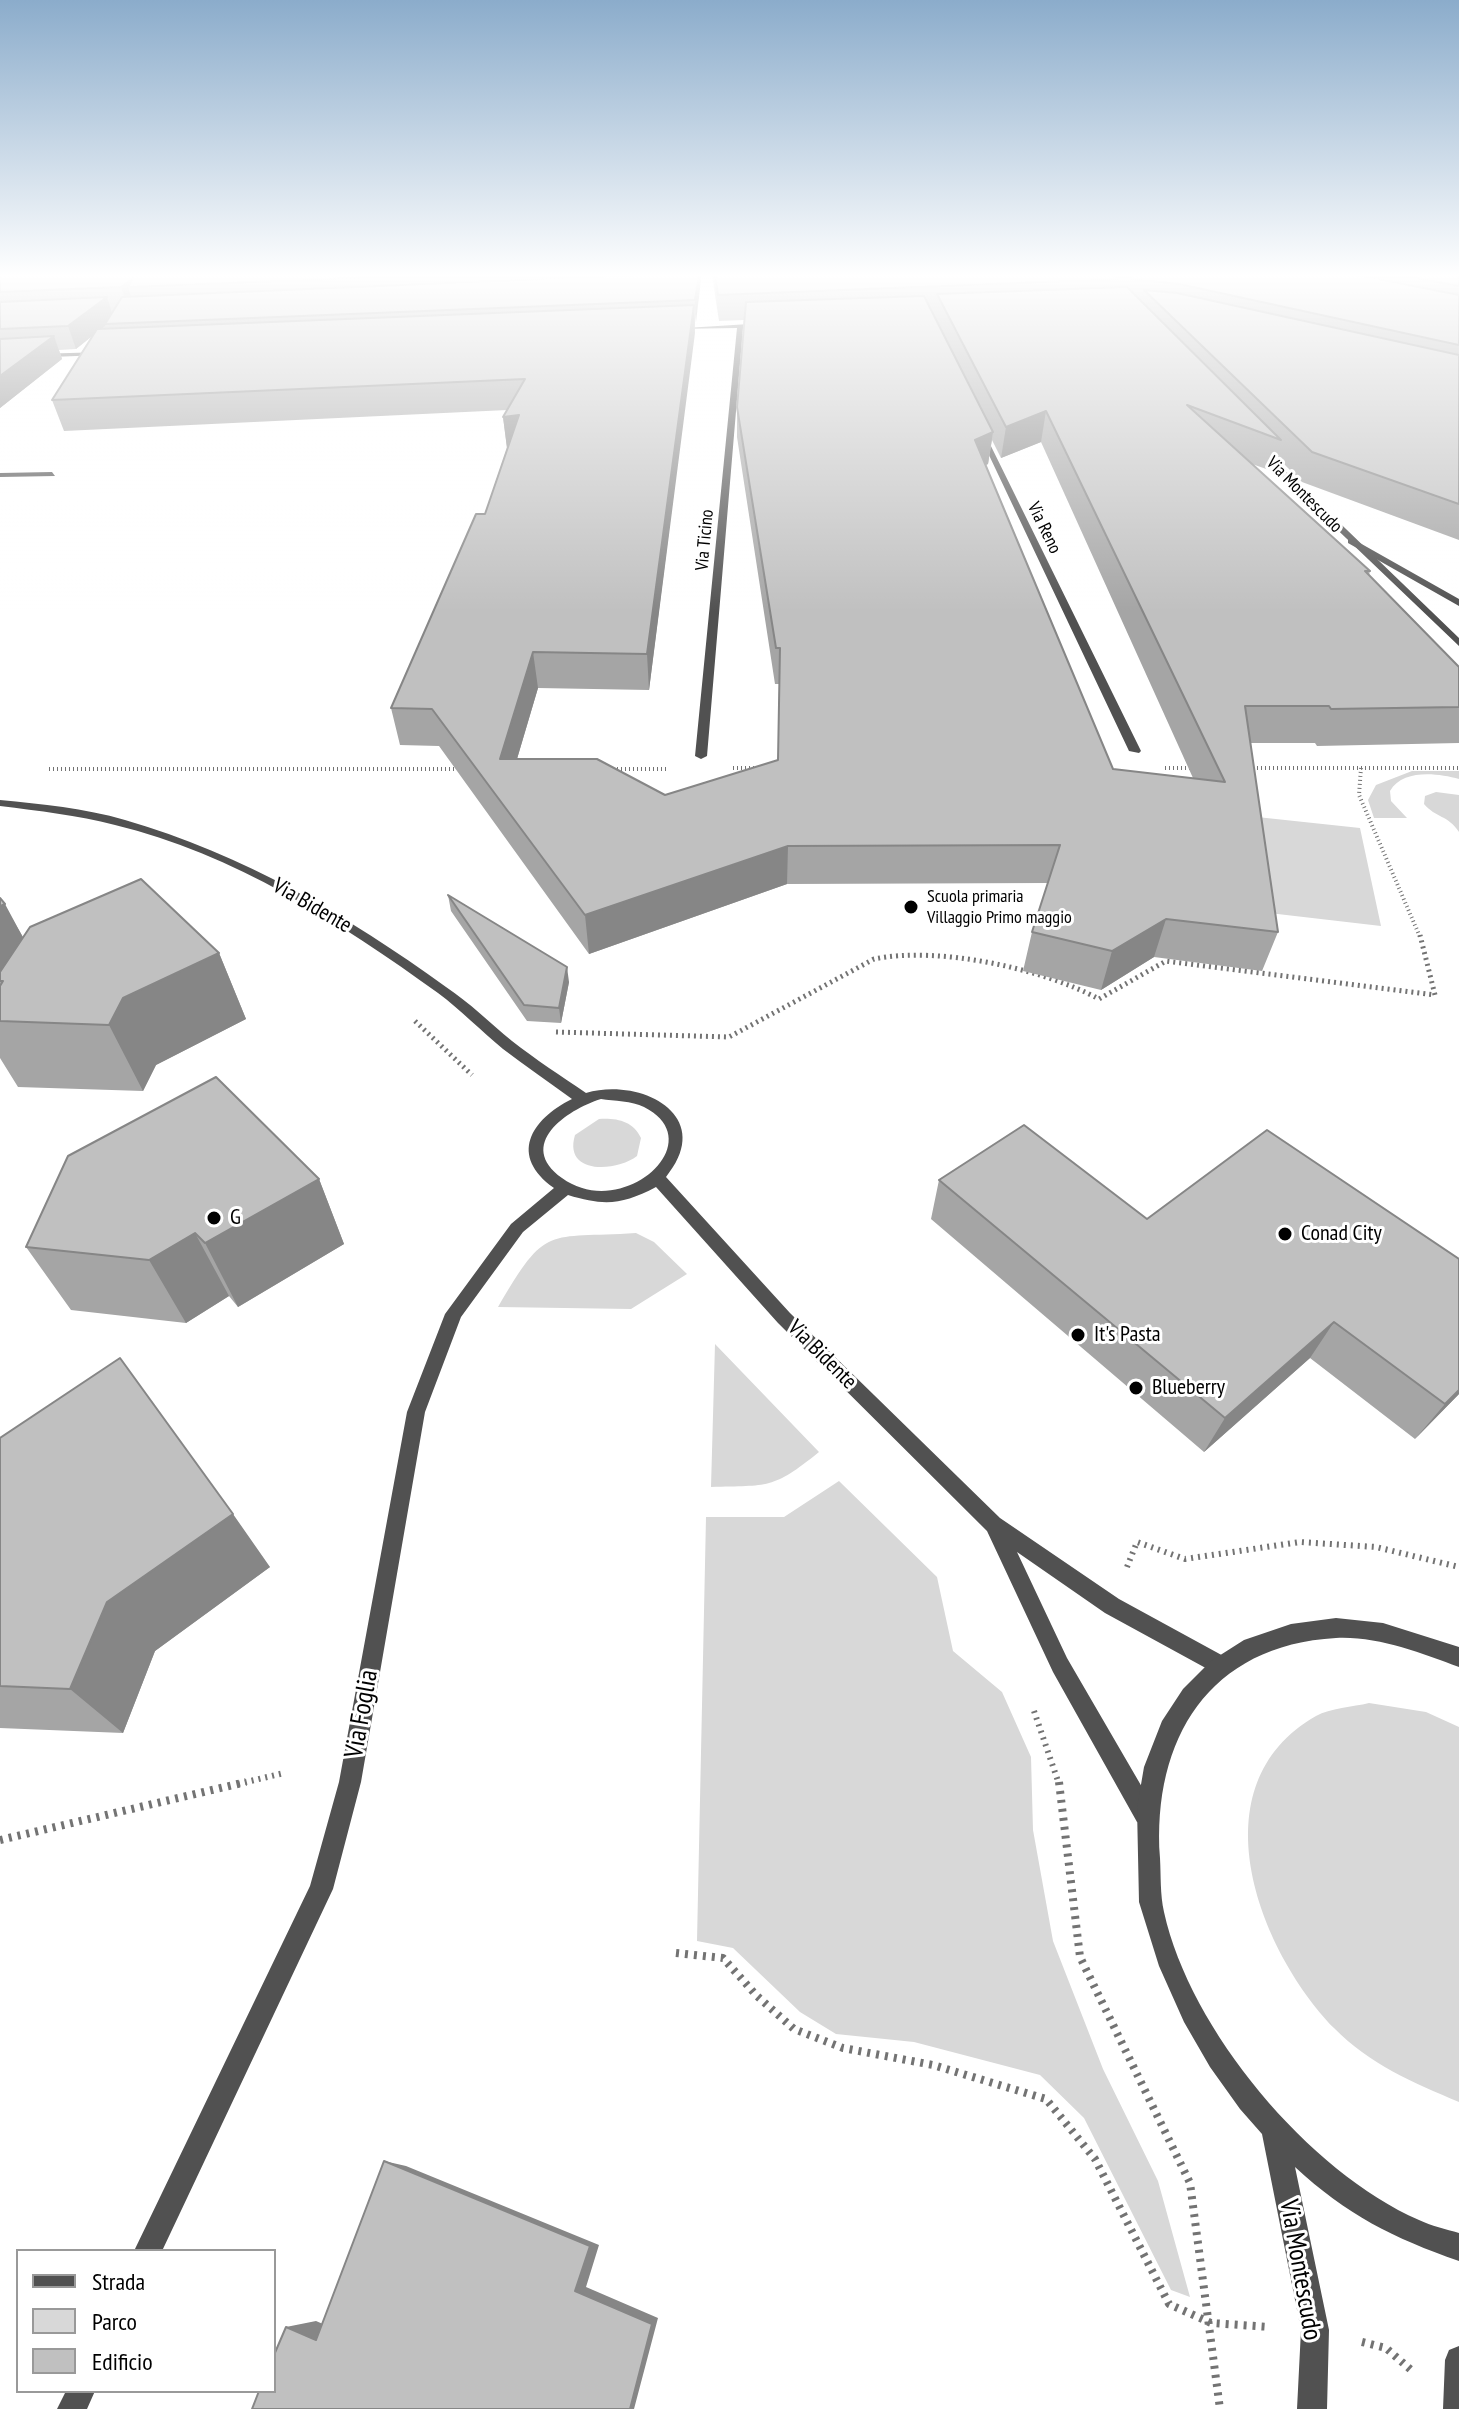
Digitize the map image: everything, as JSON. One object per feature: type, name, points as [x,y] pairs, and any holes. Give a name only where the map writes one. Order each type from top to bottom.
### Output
[{"type":"street","name":"Via Ticino","points":[[701,756],[735,387]]},
{"type":"street","name":"Via Reno","points":[[979,430],[1135,751]]},
{"type":"street","name":"Via Montescudo","points":[[1254,445],[1459,643]]},
{"type":"street","points":[[0,475],[52,474]]},
{"type":"street","points":[[0,486],[42,485]]},
{"type":"street","name":"Via Montescudo","points":[[1351,541],[1459,603]]},
{"type":"street","name":"Via Bidente","points":[[0,803],[130,824],[216,853],[321,908],[444,991],[516,1052],[582,1098]]},
{"type":"street","points":[[622,1094],[641,1098],[670,1117],[677,1133],[678,1149],[671,1165],[658,1179],[637,1191],[612,1197],[587,1196],[565,1188],[549,1178],[539,1164],[537,1148],[540,1133],[564,1106],[582,1098],[622,1094]]},
{"type":"street","name":"Via Bidente","points":[[658,1179],[784,1318],[993,1524],[1112,1606],[1220,1665]]},
{"type":"street","name":"Via Foglia","points":[[149,2249],[321,1889],[350,1782],[416,1412],[437,1356],[454,1314],[517,1228],[565,1188]]},
{"type":"street","name":"Via Bidente","points":[[993,1524],[1060,1665],[1145,1814]]},
{"type":"street","points":[[1459,1657],[1406,1637],[1337,1628],[1274,1637],[1220,1665],[1183,1702],[1158,1752],[1145,1814],[1153,1916],[1197,2027],[1275,2132],[1338,2187],[1409,2230],[1459,2247]]},
{"type":"street","name":"Via Montescudo","points":[[1275,2132],[1315,2330],[1312,2409]]},
{"type":"street","points":[[1458,2409],[1459,2360]]},
{"type":"path","points":[[555,1032],[729,1037],[874,959],[889,954],[949,956],[1080,989],[1099,999],[1166,961],[1435,995],[1420,936],[1359,795],[1361,768]]},
{"type":"path","points":[[415,1021],[472,1075]]},
{"type":"path","points":[[1137,1542],[1185,1559],[1300,1542],[1376,1547],[1459,1567]]},
{"type":"path","points":[[1030,1701],[1059,1781],[1080,1957],[1190,2183],[1220,2409]]},
{"type":"path","points":[[0,1840],[284,1773]]},
{"type":"path","points":[[676,1953],[723,1958],[756,1995],[794,2029],[843,2048],[933,2065],[1046,2099],[1095,2159],[1169,2304],[1211,2323]]},
{"type":"green space","points":[[1412,771],[1459,771],[1459,779],[1421,774],[1403,779],[1390,791],[1391,801],[1407,818],[1374,818],[1368,800],[1376,785]]},
{"type":"green space","points":[[1436,792],[1459,795],[1459,832],[1451,822],[1424,804],[1425,796]]},
{"type":"green space","points":[[1257,817],[1360,828],[1381,926],[1269,913]]},
{"type":"green space","points":[[599,1119],[618,1120],[634,1128],[641,1138],[637,1156],[605,1167],[584,1163],[577,1157],[573,1148],[575,1135]]},
{"type":"green space","points":[[636,1233],[654,1242],[687,1274],[631,1309],[498,1307],[528,1261],[539,1248],[552,1241],[583,1235]]},
{"type":"green space","points":[[715,1344],[819,1452],[790,1473],[769,1483],[711,1487]]},
{"type":"green space","points":[[839,1481],[937,1577],[953,1651],[1002,1692],[1031,1757],[1033,1830],[1053,1941],[1103,2069],[1158,2181],[1190,2297],[1171,2290],[1084,2118],[1040,2075],[914,2042],[836,2034],[800,2012],[733,1948],[697,1941],[706,1517],[784,1517]]},
{"type":"green space","points":[[1369,1703],[1426,1712],[1459,1727],[1459,2102],[1377,2062],[1334,2028],[1306,1995],[1282,1956],[1263,1913],[1251,1868],[1248,1824],[1257,1783],[1279,1746],[1322,1713]]},
{"type":"building","points":[[60,387],[335,387],[52,400]]},
{"type":"building","points":[[520,387],[683,387],[647,654],[533,652],[500,759],[597,759],[665,795],[778,760],[780,648],[776,648],[737,407],[739,387],[970,387],[993,432],[975,440],[1113,769],[1225,782],[1046,411],[1006,427],[985,387],[1228,387],[1281,440],[1187,405],[1370,571],[1365,571],[1459,667],[1459,707],[1331,709],[1329,706],[1245,706],[1278,932],[1166,919],[1112,951],[1032,932],[1060,845],[788,846],[585,915],[432,709],[391,708],[476,514],[485,514],[519,415],[503,417]]},
{"type":"building","points":[[1245,387],[1459,387],[1459,504],[1312,452]]},
{"type":"building","points":[[141,879],[219,953],[123,998],[109,1025],[0,1021],[0,986],[3,981],[0,981],[0,972],[30,927]]},
{"type":"building","points":[[448,895],[567,967],[559,1008],[524,1005]]},
{"type":"building","points":[[216,1077],[319,1179],[205,1243],[195,1233],[149,1260],[26,1247],[68,1156]]},
{"type":"building","points":[[1024,1125],[1147,1219],[1267,1130],[1459,1259],[1459,1390],[1445,1404],[1334,1322],[1225,1418],[939,1180]]},
{"type":"building","points":[[120,1358],[233,1514],[107,1602],[70,1689],[0,1686],[0,1438]]},
{"type":"building","points":[[384,2161],[590,2246],[575,2291],[652,2324],[630,2409],[252,2409],[258,2393],[276,2393],[276,2350],[286,2327],[316,2340]]},
{"type":"place","name":"Scuola primaria Villaggio Primo maggio","points":[[911,907]]},
{"type":"place","name":"G","points":[[214,1218]]},
{"type":"place","name":"Conad City","points":[[1285,1234]]},
{"type":"place","name":"It's Pasta","points":[[1078,1335]]},
{"type":"place","name":"Blueberry","points":[[1136,1388]]}]
